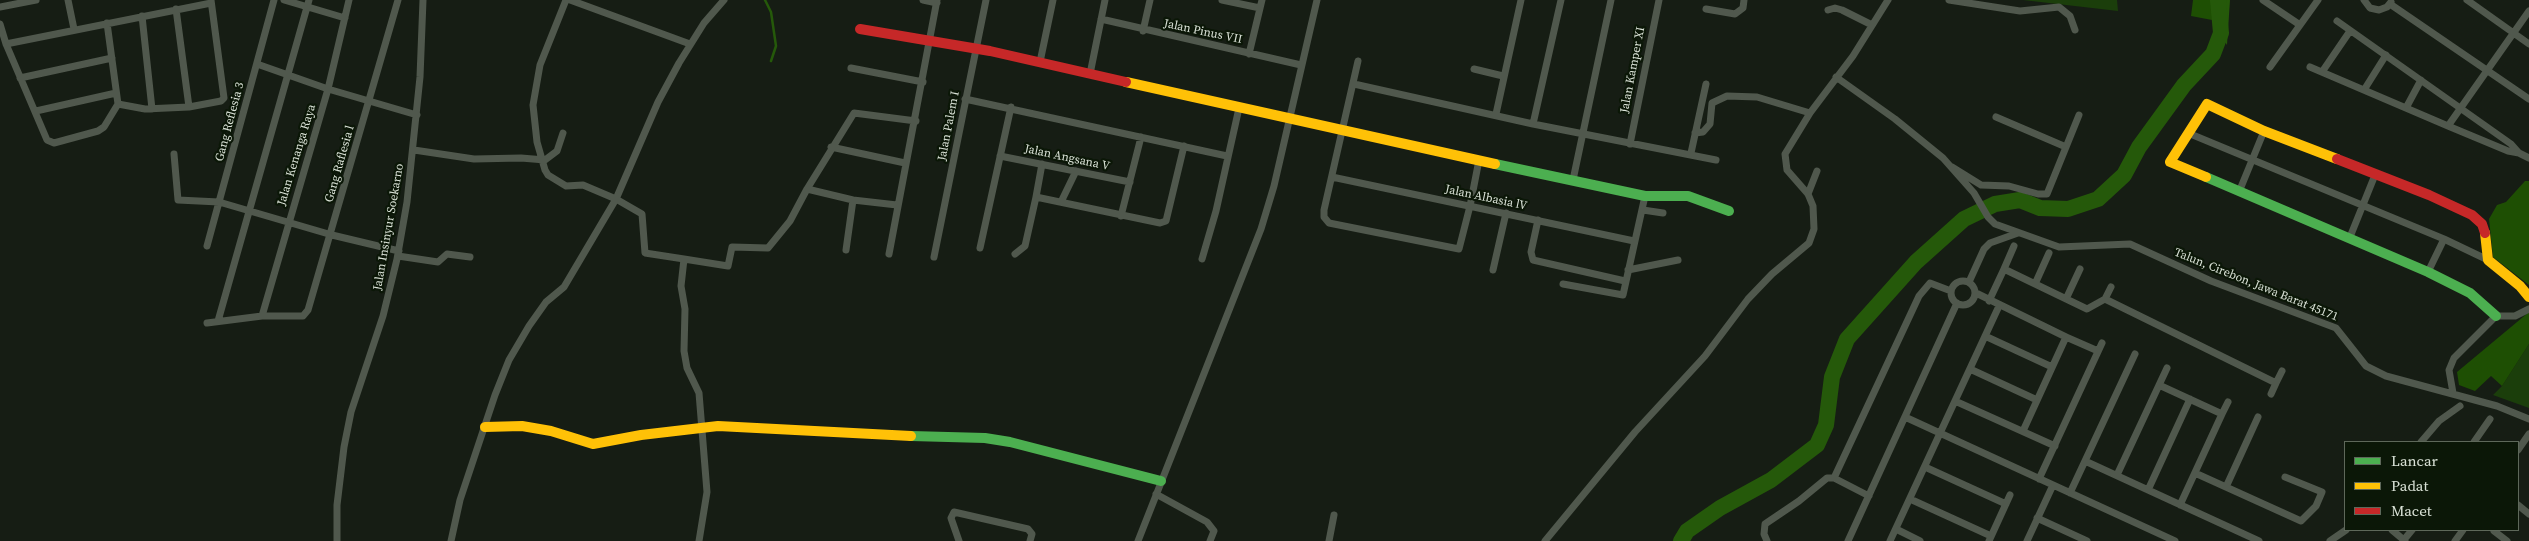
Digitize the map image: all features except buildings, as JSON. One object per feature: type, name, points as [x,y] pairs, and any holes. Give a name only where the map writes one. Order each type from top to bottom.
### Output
[{"type":"street","points":[[0,7],[12,2],[36,0]]},
{"type":"street","points":[[68,0],[74,29]]},
{"type":"street","name":"Gang Reflesia 3","points":[[207,246],[274,0]]},
{"type":"street","points":[[284,0],[308,4],[345,18]]},
{"type":"street","name":"Jalan Kenanga Raya","points":[[262,316],[328,89],[349,0]]},
{"type":"street","name":"Gang Raflesia l","points":[[262,316],[303,316],[308,310],[332,235],[398,0]]},
{"type":"street","name":"Jalan Insinyur Soekarno","points":[[337,541],[337,505],[344,447],[351,412],[403,256],[420,151],[417,115],[423,0]]},
{"type":"street","points":[[566,0],[545,50],[535,89],[533,110],[541,160],[548,175],[560,183],[566,186],[583,185],[616,199],[643,215],[645,254],[728,266],[732,247],[766,249],[790,221],[806,189],[831,147],[856,112],[916,121]]},
{"type":"street","points":[[570,0],[690,44]]},
{"type":"street","points":[[451,541],[460,500],[485,427],[494,394],[510,360],[529,326],[546,302],[564,287],[616,199],[658,102],[690,44],[704,23],[724,0]]},
{"type":"street","points":[[889,254],[897,205],[931,42],[937,1],[923,0]]},
{"type":"street","name":"Jalan Palem I","points":[[934,257],[986,0]]},
{"type":"street","points":[[1040,62],[1053,0]]},
{"type":"street","points":[[1090,74],[1105,0]]},
{"type":"street","points":[[1143,30],[1150,0]]},
{"type":"street","points":[[1222,0],[1260,8]]},
{"type":"street","points":[[1249,54],[1262,0]]},
{"type":"street","points":[[1138,541],[1261,229],[1290,119],[1317,0]]},
{"type":"street","points":[[1496,114],[1521,0]]},
{"type":"street","points":[[1533,124],[1561,0]]},
{"type":"street","points":[[1573,180],[1611,0]]},
{"type":"street","name":"Jalan Kamper XI","points":[[1630,144],[1659,0]]},
{"type":"street","points":[[1706,8],[1735,14],[1744,8],[1744,0]]},
{"type":"street","points":[[1545,541],[1635,432],[1705,356],[1748,299],[1772,274],[1810,243],[1814,235],[1815,222],[1808,194],[1790,174],[1785,160],[1788,148],[1810,112],[1854,56],[1888,0]]},
{"type":"street","points":[[1949,0],[2020,11],[2059,7],[2070,16],[2075,30]]},
{"type":"street","points":[[2264,0],[2300,25]]},
{"type":"street","points":[[2270,67],[2318,0]]},
{"type":"street","points":[[2364,0],[2374,9],[2383,9],[2391,2],[2529,98]]},
{"type":"street","points":[[2467,0],[2529,44]]},
{"type":"street","points":[[6,44],[211,1],[224,98],[221,101],[189,107],[152,109],[118,104]]},
{"type":"street","points":[[218,322],[251,211],[308,4]]},
{"type":"street","points":[[176,9],[189,107]]},
{"type":"street","points":[[1835,9],[1872,25]]},
{"type":"street","points":[[2448,126],[2529,11]]},
{"type":"street","points":[[142,16],[152,109]]},
{"type":"street","name":"Jalan Pinus VII","points":[[1101,19],[1301,65]]},
{"type":"street","points":[[2337,21],[2511,144],[2519,153]]},
{"type":"street","points":[[0,24],[6,44],[47,140],[54,143],[104,128],[118,104],[108,23]]},
{"type":"street","points":[[860,29],[975,48],[1239,108],[1645,196],[1688,196],[1730,211]]},
{"type":"street","points":[[2322,72],[2350,31]]},
{"type":"street","points":[[2364,90],[2386,55]]},
{"type":"street","points":[[20,78],[112,58]]},
{"type":"street","points":[[1358,61],[1324,214],[1329,223],[1452,248],[1461,248],[1479,160]]},
{"type":"street","points":[[257,64],[328,89],[417,115]]},
{"type":"street","points":[[2310,67],[2508,151],[2519,153],[2529,158]]},
{"type":"street","points":[[851,68],[923,82]]},
{"type":"street","points":[[1474,69],[1503,76]]},
{"type":"street","points":[[1836,77],[1895,119],[1952,166],[1961,170],[1978,184],[2008,186],[2045,194],[2050,190],[2079,115]]},
{"type":"street","points":[[2406,108],[2421,80]]},
{"type":"street","points":[[1354,84],[1496,114],[1533,124],[1630,144],[1691,153],[1716,160]]},
{"type":"street","points":[[1691,153],[1706,84]]},
{"type":"street","points":[[36,112],[116,93]]},
{"type":"street","points":[[1695,133],[1703,132],[1710,124],[1712,103],[1721,97],[1752,96],[1810,112]]},
{"type":"street","points":[[966,99],[1011,107],[1228,156]]},
{"type":"street","points":[[2488,260],[2482,224],[2472,215],[2428,195],[2264,132],[2207,104],[2170,162],[2238,192],[2350,237],[2428,272],[2470,293],[2496,316],[2515,316],[2529,309]]},
{"type":"street","points":[[980,248],[1011,107]]},
{"type":"street","points":[[1202,259],[1216,210],[1239,108]]},
{"type":"street","points":[[1996,117],[2066,148]]},
{"type":"street","points":[[2238,192],[2253,162],[2264,132]]},
{"type":"street","points":[[420,151],[474,159],[521,158],[541,160],[547,159],[557,151],[563,133]]},
{"type":"street","points":[[2188,133],[2253,162],[2363,204],[2444,238],[2488,260],[2520,286],[2529,297]]},
{"type":"street","points":[[1120,216],[1141,137]]},
{"type":"street","points":[[1036,197],[1160,224],[1166,221],[1184,146]]},
{"type":"street","points":[[831,147],[906,163]]},
{"type":"street","points":[[174,154],[178,200],[219,202],[403,256],[438,262],[447,254],[470,257]]},
{"type":"street","name":"Jalan Angsana V","points":[[1000,156],[1130,182]]},
{"type":"street","points":[[1016,254],[1026,246],[1042,164]]},
{"type":"street","name":"Talun, Cirebon, Jawa Barat 45171","points":[[1952,166],[1974,193],[1988,218],[1995,224],[2059,247],[2130,244],[2211,281],[2336,328],[2366,366],[2379,373],[2404,382],[2453,393],[2497,406],[2529,419]]},
{"type":"street","points":[[1061,202],[1076,171]]},
{"type":"street","points":[[1808,194],[1817,171]]},
{"type":"street","points":[[2350,237],[2375,175]]},
{"type":"street","name":"Jalan Albasia lV","points":[[1332,177],[1634,241]]},
{"type":"street","points":[[806,189],[853,200],[897,205]]},
{"type":"street","points":[[1563,284],[1620,296],[1623,295],[1645,196]]},
{"type":"street","points":[[846,250],[853,200]]},
{"type":"street","points":[[1643,210],[1663,213]]},
{"type":"street","points":[[1493,270],[1506,213]]},
{"type":"street","points":[[1538,220],[1531,252],[1533,260],[1625,282]]},
{"type":"street","points":[[1969,282],[1984,249],[1990,242],[2018,233]]},
{"type":"street","points":[[2428,272],[2444,238]]},
{"type":"street","points":[[1989,301],[2014,246]]},
{"type":"street","points":[[2036,284],[2050,253]]},
{"type":"street","points":[[684,259],[681,286],[684,301],[684,351],[687,368],[699,393],[707,492],[699,541]]},
{"type":"street","points":[[1628,270],[1678,260]]},
{"type":"street","points":[[2004,269],[2087,309],[2105,299],[2111,287]]},
{"type":"street","points":[[2066,299],[2080,270]]},
{"type":"street","points":[[1951,291],[1958,282],[1969,282],[1974,287],[1976,293],[1989,301],[2098,351]]},
{"type":"street","points":[[1834,478],[1919,296],[1930,283],[1951,291],[1957,303]]},
{"type":"street","points":[[1957,303],[1969,303],[1976,293]]},
{"type":"street","points":[[2105,299],[2276,383]]},
{"type":"street","points":[[1848,541],[1957,303]]},
{"type":"street","points":[[1890,541],[1999,306]]},
{"type":"street","points":[[207,323],[262,316]]},
{"type":"street","points":[[2453,393],[2449,378],[2450,364],[2496,316]]},
{"type":"street","points":[[1985,336],[2052,367]]},
{"type":"street","points":[[2023,432],[2066,337]]},
{"type":"street","points":[[2039,478],[2102,343]]},
{"type":"street","points":[[2070,493],[2135,354]]},
{"type":"street","points":[[2117,475],[2167,368]]},
{"type":"street","points":[[1970,369],[2037,400]]},
{"type":"street","points":[[2271,394],[2282,372]]},
{"type":"street","points":[[2160,385],[2222,414]]},
{"type":"street","points":[[2148,490],[2190,399]]},
{"type":"street","points":[[1955,401],[2054,446]]},
{"type":"street","points":[[2180,505],[2228,402]]},
{"type":"street","points":[[2422,441],[2439,421],[2460,406]]},
{"type":"street","points":[[1905,417],[2175,541]]},
{"type":"street","points":[[2226,487],[2258,417]]},
{"type":"street","points":[[2475,441],[2490,419]]},
{"type":"street","points":[[485,427],[522,426],[552,431],[594,444],[641,435],[737,426],[850,434],[980,438],[1010,442],[1161,481]]},
{"type":"street","points":[[2519,449],[2529,434]]},
{"type":"street","points":[[2085,461],[2259,541]]},
{"type":"street","points":[[1925,467],[2006,504]]},
{"type":"street","points":[[2195,473],[2301,521],[2316,506],[2322,492],[2285,477]]},
{"type":"street","points":[[1768,541],[1764,534],[1765,524],[1799,501],[1827,478],[1834,478],[1869,496]]},
{"type":"street","points":[[2027,541],[2053,485]]},
{"type":"street","points":[[1156,494],[1207,522],[1214,531],[1210,541]]},
{"type":"street","points":[[1910,499],[1990,539],[2010,495]]},
{"type":"street","points":[[2519,506],[2529,514]]},
{"type":"street","points":[[959,541],[951,518],[954,512],[1028,529],[1032,534],[1030,541]]},
{"type":"street","points":[[1329,541],[1334,515]]},
{"type":"street","points":[[2037,518],[2087,541]]},
{"type":"street","points":[[1896,529],[1920,541]]},
{"type":"street","points":[[2330,541],[2345,531]]},
{"type":"street","points":[[2393,531],[2404,541]]},
{"type":"street","points":[[2494,531],[2507,541]]},
{"type":"shaded area","points":[[2023,0],[2117,0],[2118,11]]},
{"type":"shaded area","points":[[2193,0],[2213,0],[2212,20],[2191,16]]},
{"type":"shaded area","points":[[2213,0],[2230,0],[2227,45],[2212,20]]},
{"type":"shaded area","points":[[2525,181],[2529,181],[2529,285],[2493,257],[2489,219],[2497,205],[2506,202]]},
{"type":"shaded area","points":[[2529,312],[2529,344],[2502,386],[2491,376],[2475,391],[2459,385],[2457,372]]},
{"type":"shaded area","points":[[2529,344],[2529,408],[2493,395],[2502,386]]},
{"type":"waterway","points":[[765,0],[771,12],[776,46],[771,61]]},
{"type":"waterway","points":[[1681,541],[1687,531],[1720,508],[1771,480],[1817,445],[1826,425],[1832,377],[1847,339],[1916,262],[1964,219],[1995,204],[2020,200],[2040,208],[2068,209],[2098,199],[2124,175],[2139,147],[2184,85],[2213,54],[2221,33],[2218,0]]},
{"type":"traffic: fast","points":[[1495,164],[1645,196],[1688,196],[1729,211]]},
{"type":"traffic: fast","points":[[2206,177],[2428,272],[2470,293],[2496,316]]},
{"type":"traffic: fast","points":[[911,436],[985,438],[1010,442],[1161,481]]},
{"type":"traffic: slow","points":[[1126,82],[1495,164]]},
{"type":"traffic: slow","points":[[2206,177],[2170,162],[2207,104],[2264,131],[2337,159]]},
{"type":"traffic: slow","points":[[2485,233],[2488,260],[2520,286],[2529,297]]},
{"type":"traffic: slow","points":[[485,427],[522,426],[551,431],[593,444],[641,435],[718,426],[911,436]]},
{"type":"traffic: jam","points":[[860,29],[990,51],[1126,82]]},
{"type":"traffic: jam","points":[[2337,159],[2429,195],[2472,215],[2482,224],[2485,233]]}]
